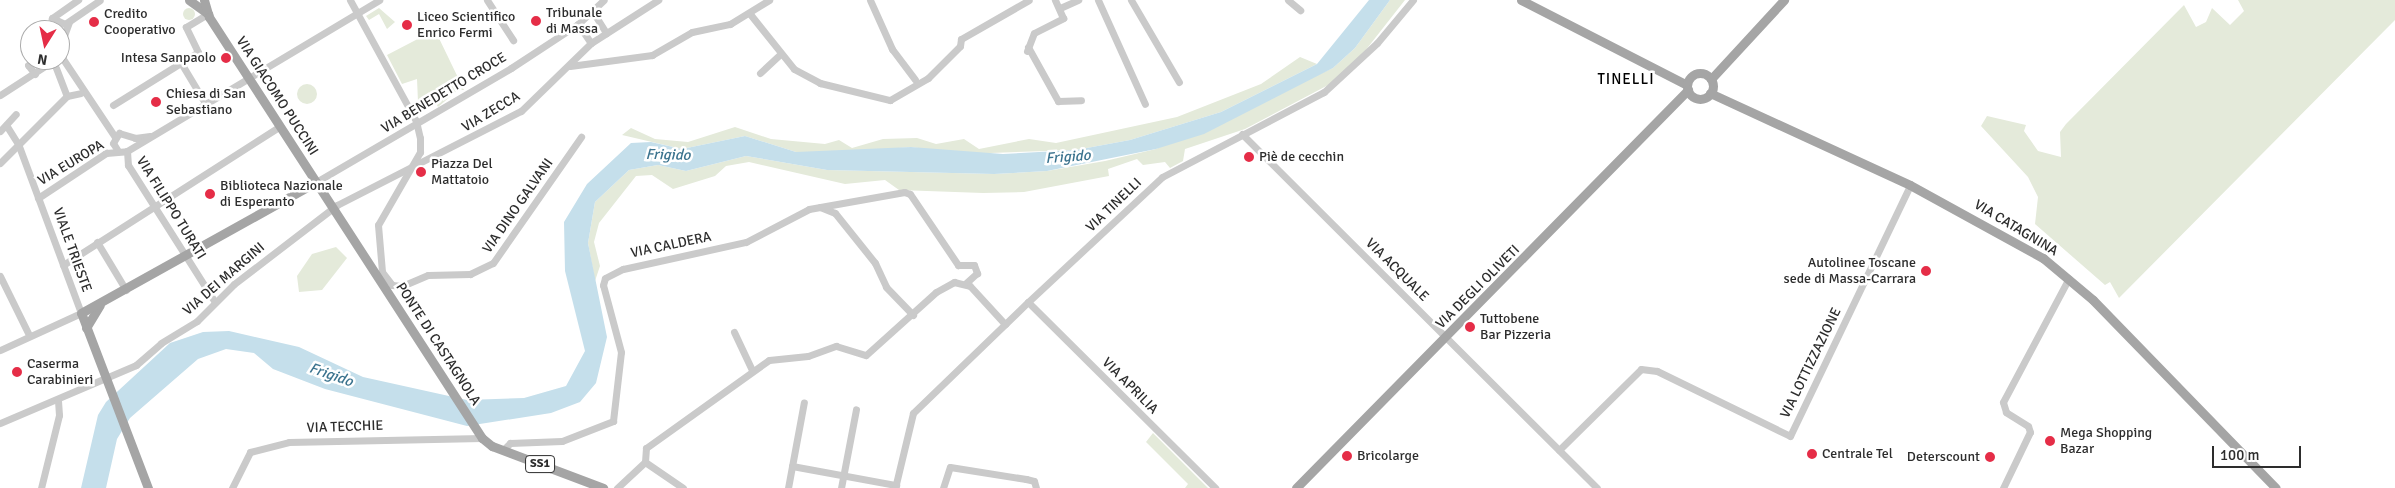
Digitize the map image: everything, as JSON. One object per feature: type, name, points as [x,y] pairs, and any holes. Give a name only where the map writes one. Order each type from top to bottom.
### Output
[{"type":"main road","points":[[189,0],[208,14]]},
{"type":"main road","points":[[204,0],[208,14]]},
{"type":"main road","points":[[1521,0],[1671,74],[1690,87],[1710,83]]},
{"type":"main road","points":[[1710,83],[1718,67],[1784,0]]},
{"type":"main road","name":"VIA GIACOMO PUCCINI","points":[[208,14],[373,268]]},
{"type":"main road","points":[[1690,87],[1710,83]]},
{"type":"main road","name":"VIA CATAGNINA","points":[[1710,83],[1723,96],[1910,185],[2026,247],[2068,278],[2273,487]]},
{"type":"main road","name":"VIA DEGLI OLIVETI","points":[[1296,488],[1678,104],[1690,87]]},
{"type":"main road","points":[[81,313],[126,290],[316,182]]},
{"type":"main road","name":"PONTE DI CASTAGNOLA","points":[[373,268],[481,436]]},
{"type":"main road","points":[[86,328],[102,303]]},
{"type":"main road","name":"VIALE TRIESTE","points":[[81,313],[148,488]]},
{"type":"main road","name":"SS1","points":[[481,436],[503,450],[604,488]]},
{"type":"street","points":[[55,20],[78,0]]},
{"type":"street","points":[[70,21],[100,0]]},
{"type":"street","points":[[350,0],[418,126],[420,152],[413,164]]},
{"type":"street","points":[[64,70],[115,137],[118,151],[129,150],[379,0]]},
{"type":"street","points":[[487,0],[513,40]]},
{"type":"street","name":"VIA BENEDETTO CROCE","points":[[316,182],[418,126],[578,24],[604,0]]},
{"type":"street","name":"VIA ZECCA","points":[[333,209],[413,164],[521,111],[570,66],[591,43],[658,0]]},
{"type":"street","points":[[570,66],[648,56],[692,32],[724,27],[750,14],[769,0]]},
{"type":"street","points":[[870,0],[892,49],[915,79]]},
{"type":"street","points":[[750,14],[779,54],[794,69],[820,82],[894,99],[928,78],[960,46],[961,39],[1028,0]]},
{"type":"street","points":[[1055,0],[1063,18],[1034,33],[1027,51],[1058,101],[1080,100]]},
{"type":"street","points":[[1060,8],[1078,0]]},
{"type":"street","points":[[1098,0],[1145,104]]},
{"type":"street","points":[[1131,0],[1179,82]]},
{"type":"street","points":[[1288,0],[1300,10]]},
{"type":"street","name":"VIA TINELLI","points":[[896,487],[913,413],[1028,302],[1162,177],[1324,92],[1377,44],[1413,0]]},
{"type":"street","points":[[593,12],[606,33]]},
{"type":"street","points":[[113,105],[198,52],[186,27],[208,14]]},
{"type":"street","points":[[578,24],[591,43]]},
{"type":"street","points":[[760,72],[779,54]]},
{"type":"street","points":[[180,63],[205,103]]},
{"type":"street","points":[[32,70],[35,74]]},
{"type":"street","points":[[0,95],[42,70]]},
{"type":"street","points":[[60,70],[66,96]]},
{"type":"street","points":[[0,163],[66,96],[81,93]]},
{"type":"street","points":[[0,131],[16,114]]},
{"type":"street","name":"VIALE TRIESTE","points":[[6,125],[18,144],[81,313]]},
{"type":"street","points":[[64,265],[280,126]]},
{"type":"street","name":"VIA ACQUALE","points":[[1242,134],[1597,488]]},
{"type":"street","points":[[115,137],[129,135],[150,136]]},
{"type":"street","name":"VIA FILIPPO TURATI","points":[[129,135],[128,165],[215,302]]},
{"type":"street","name":"VIA DINO GALVANI","points":[[413,164],[377,230],[382,272],[399,287],[422,276],[470,274],[493,263],[581,137]]},
{"type":"street","name":"VIA EUROPA","points":[[38,198],[106,153],[118,151]]},
{"type":"street","name":"VIA LOTTIZZAZIONE","points":[[1560,450],[1642,369],[1657,371],[1790,436],[1910,185]]},
{"type":"street","name":"VIA CALDERA","points":[[503,450],[510,443],[562,441],[613,421],[621,352],[603,285],[606,278],[639,263],[746,242],[819,207],[888,193],[910,194],[958,265],[972,264],[978,271],[966,283]]},
{"type":"street","points":[[819,207],[835,213],[875,265],[886,287],[913,315]]},
{"type":"street","name":"VIA DEI MARGINI","points":[[0,423],[107,383],[136,365],[161,342],[197,321],[215,302],[333,209]]},
{"type":"street","points":[[97,242],[126,290]]},
{"type":"street","points":[[0,276],[29,335]]},
{"type":"street","points":[[2003,488],[2030,432],[2028,426],[2004,410],[2003,402],[2068,278]]},
{"type":"street","points":[[618,488],[645,462],[646,448],[752,370],[772,359],[808,356],[836,346],[866,355],[913,315],[936,292],[954,282],[966,283],[1005,324]]},
{"type":"street","name":"VIA APRILIA","points":[[1028,302],[1215,488]]},
{"type":"street","points":[[0,350],[29,335],[81,313]]},
{"type":"street","points":[[734,332],[752,370]]},
{"type":"street","points":[[41,488],[58,400]]},
{"type":"street","points":[[788,488],[804,402]]},
{"type":"street","points":[[841,488],[856,409]]},
{"type":"street","name":"VIA TECCHIE","points":[[232,488],[250,452],[289,442],[481,436]]},
{"type":"street","points":[[645,462],[683,488]]},
{"type":"street","points":[[792,466],[896,487]]},
{"type":"street","points":[[943,488],[950,467],[1026,478],[1034,481],[1036,488]]},
{"type":"green space","points":[[1390,0],[1405,0],[1361,56],[1332,83],[1245,129],[1185,149],[1183,161],[1170,168],[1165,162],[1143,165],[1137,159],[1108,169],[1109,176],[1024,192],[983,193],[899,190],[885,180],[845,184],[749,162],[726,166],[715,176],[673,189],[652,175],[636,176],[599,223],[594,242],[600,266],[595,281],[588,243],[595,202],[629,170],[658,165],[686,171],[746,156],[827,170],[994,174],[1047,171],[1105,161],[1156,149],[1333,68],[1355,48]]},
{"type":"green space","points":[[2238,0],[2395,0],[2395,20],[2119,298],[2110,282],[2105,285],[2035,224],[2038,197],[2028,177],[1981,126],[1987,116],[2026,125],[2024,131],[2038,151],[2061,157],[2060,132],[2066,124],[2184,5],[2196,27],[2206,22],[2212,8],[2230,25],[2244,11]]},
{"type":"green space","points":[[189,8],[195,14],[189,20],[183,14]]},
{"type":"green space","points":[[379,8],[395,22],[387,29],[379,14],[369,20],[366,16]]},
{"type":"green space","points":[[435,30],[464,90],[458,90],[438,107],[431,95],[418,102],[417,79],[402,84],[387,55]]},
{"type":"green space","points":[[1300,57],[1317,64],[1221,112],[1130,140],[1076,150],[963,154],[911,147],[835,153],[796,152],[745,136],[682,149],[622,135],[631,128],[655,139],[688,142],[735,127],[771,139],[825,144],[839,140],[852,148],[883,139],[917,138],[936,144],[964,139],[979,149],[1029,139],[1056,143],[1177,117],[1261,84]]},
{"type":"green space","points":[[307,84],[314,87],[317,94],[314,101],[307,104],[300,101],[297,94],[300,87]]},
{"type":"green space","points":[[336,247],[347,258],[322,290],[299,292],[297,276],[312,254]]},
{"type":"green space","points":[[1153,433],[1208,488],[1185,488],[1188,484],[1146,442]]},
{"type":"water","name":"Frigido","points":[[1369,0],[1390,0],[1355,48],[1333,68],[1204,134],[1156,149],[1047,171],[994,174],[827,170],[746,156],[686,171],[658,165],[629,170],[595,202],[588,243],[607,337],[596,383],[580,402],[551,413],[467,426],[325,389],[273,369],[254,353],[226,349],[198,359],[130,418],[117,439],[106,488],[81,488],[98,415],[106,402],[170,343],[203,332],[229,331],[299,347],[363,377],[467,400],[524,398],[566,386],[585,351],[565,271],[564,222],[587,184],[631,143],[651,142],[682,149],[745,136],[796,152],[911,147],[1003,154],[1076,150],[1130,140],[1221,112],[1317,64]]},
{"type":"place","name":"Tribunale di Massa","points":[[536,21]]},
{"type":"place","name":"Credito Cooperativo","points":[[94,22]]},
{"type":"place","name":"Liceo Scientifico Enrico Fermi","points":[[407,25]]},
{"type":"place","name":"Intesa Sanpaolo","points":[[226,58]]},
{"type":"place","name":"Chiesa di San Sebastiano","points":[[156,102]]},
{"type":"place","name":"Piè de cecchin","points":[[1249,157]]},
{"type":"place","name":"Piazza Del Mattatoio","points":[[421,172]]},
{"type":"place","name":"Biblioteca Nazionale di Esperanto","points":[[210,194]]},
{"type":"place","name":"Autolinee Toscane sede di Massa-Carrara","points":[[1926,271]]},
{"type":"place","name":"Tuttobene Bar Pizzeria","points":[[1470,327]]},
{"type":"place","name":"Caserma Carabinieri","points":[[17,372]]},
{"type":"place","name":"Mega Shopping Bazar","points":[[2050,441]]},
{"type":"place","name":"Centrale Tel","points":[[1812,454]]},
{"type":"place","name":"Bricolarge","points":[[1347,456]]},
{"type":"place","name":"Deterscount","points":[[1990,457]]},
{"type":"district","name":"TINELLI","points":[[1626,80]]}]
